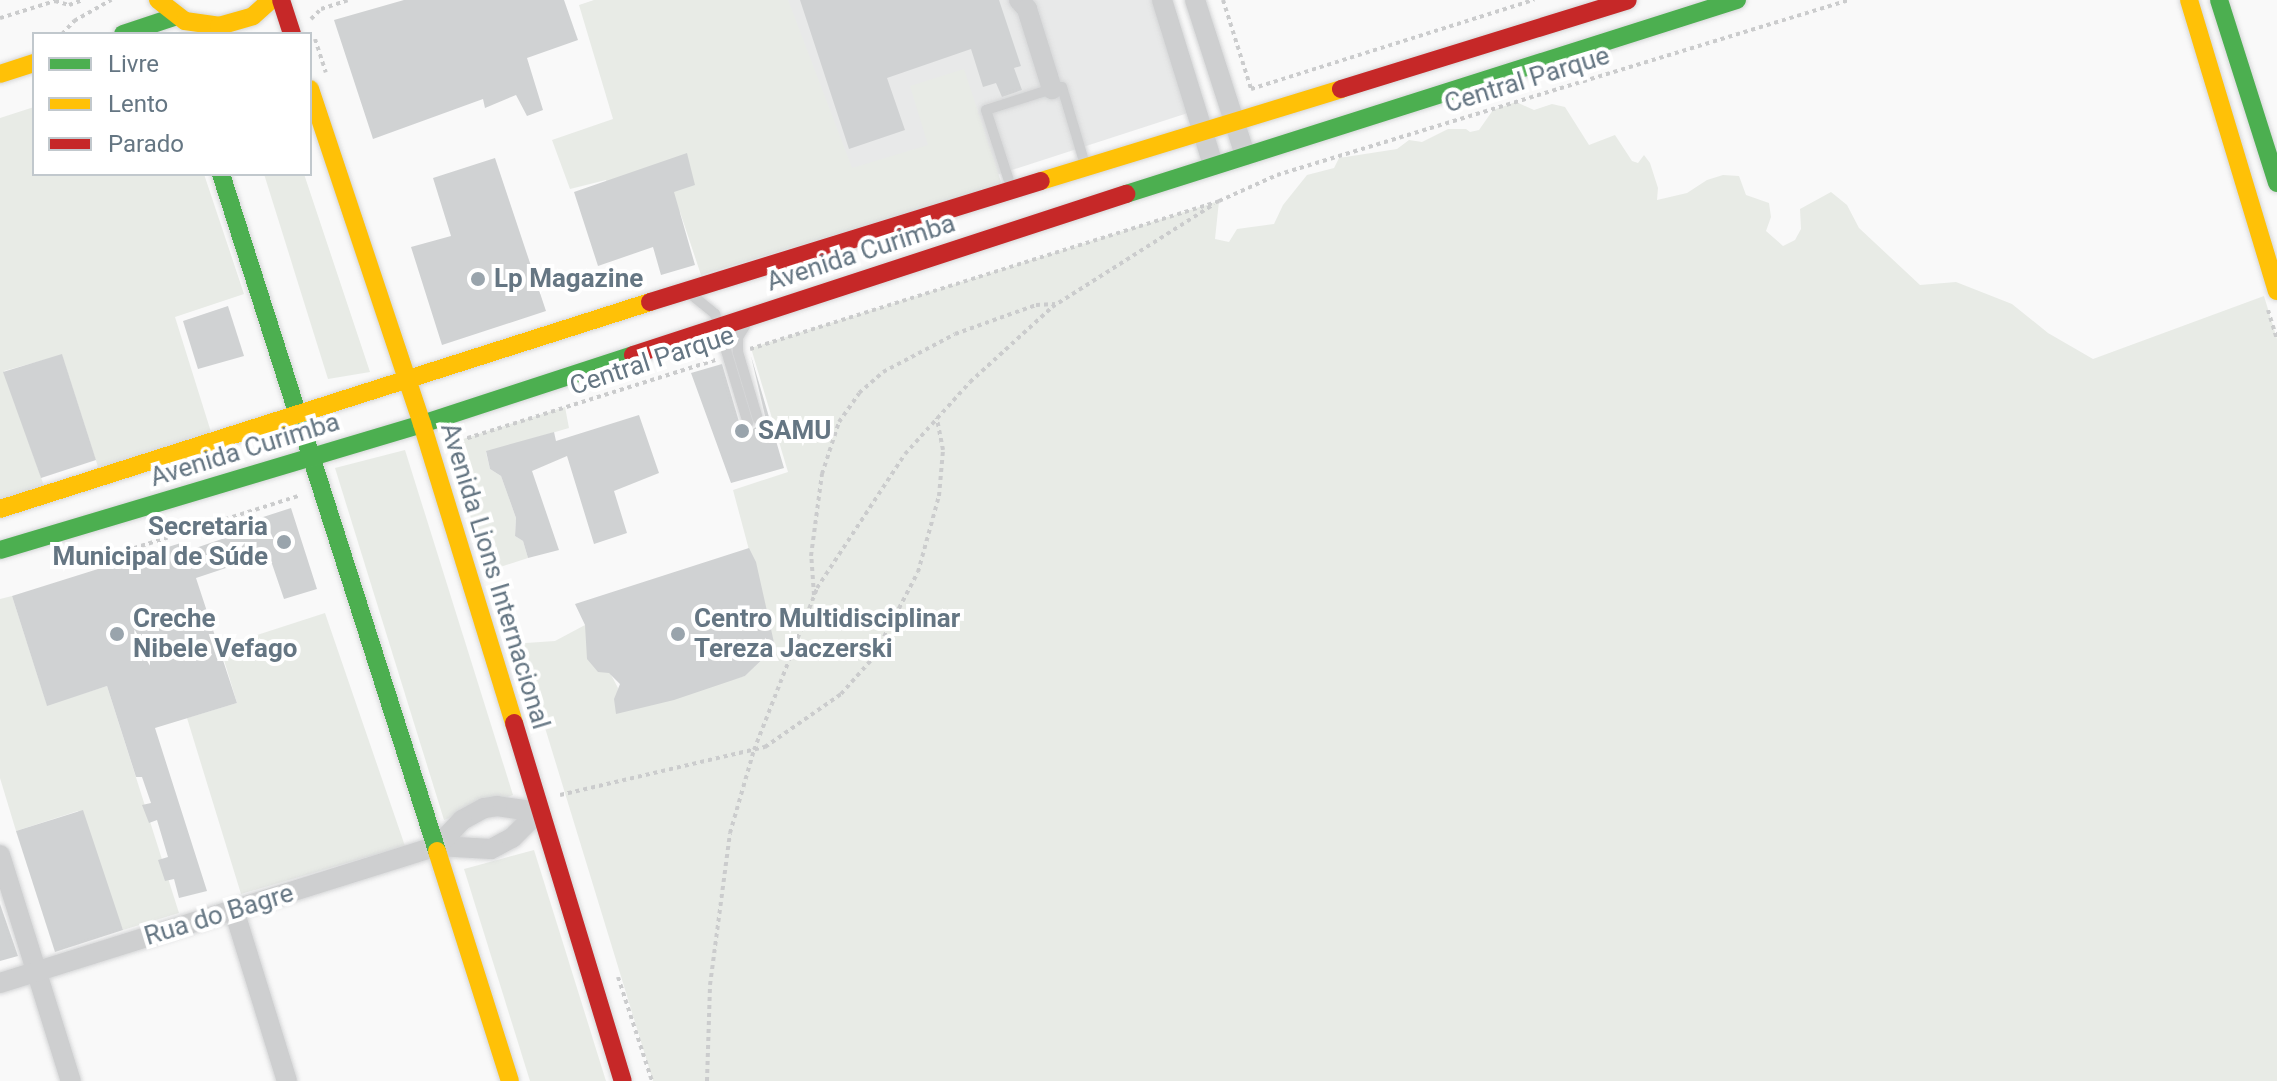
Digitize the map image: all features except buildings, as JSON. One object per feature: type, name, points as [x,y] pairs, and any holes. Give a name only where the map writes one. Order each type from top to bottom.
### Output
[{"type":"street","points":[[158,0],[182,24]]},
{"type":"street","points":[[135,32],[182,24],[237,23],[253,16],[271,0]]},
{"type":"street","points":[[281,0],[291,32]]},
{"type":"street","points":[[1019,0],[1027,9],[1052,89]]},
{"type":"street","points":[[1162,0],[1213,165]]},
{"type":"street","points":[[1195,0],[1245,155]]},
{"type":"street","name":"Avenida Curimba","points":[[0,509],[405,378],[1204,134],[1628,0]]},
{"type":"street","points":[[1635,0],[1645,29]]},
{"type":"street","name":"Avenida Curimba","points":[[0,550],[422,424],[1213,165],[1737,0]]},
{"type":"street","points":[[2189,0],[2273,263],[2277,291]]},
{"type":"street","points":[[2219,0],[2277,183]]},
{"type":"street","points":[[0,74],[32,64]]},
{"type":"street","name":"Avenida Lions Internacional","points":[[312,95],[422,424],[538,812],[623,1081]]},
{"type":"street","points":[[222,176],[438,846],[510,1081]]},
{"type":"street","name":"Rua do Bagre","points":[[438,846],[462,820],[484,808],[497,806],[538,812]]},
{"type":"street","name":"Rua do Bagre","points":[[0,983],[438,846],[482,850],[502,845],[538,812]]},
{"type":"street","points":[[0,855],[71,1081]]},
{"type":"street","points":[[234,910],[287,1081]]},
{"type":"lane","points":[[1012,192],[986,110],[1052,89],[1062,87],[1086,170]]},
{"type":"lane","points":[[677,295],[701,299],[715,314],[733,354],[753,421]]},
{"type":"lane","points":[[733,354],[743,328],[766,311]]},
{"type":"path","points":[[0,18],[55,1],[69,5],[83,0]]},
{"type":"path","points":[[64,32],[74,21],[111,0]]},
{"type":"path","points":[[310,22],[312,15],[321,9],[348,0]]},
{"type":"path","points":[[1223,0],[1251,89],[1534,0]]},
{"type":"path","name":"Central Parque","points":[[447,444],[1219,201],[1292,170],[1849,0]]},
{"type":"path","points":[[314,35],[327,76]]},
{"type":"path","name":"Central Parque","points":[[707,1081],[710,985],[730,833],[754,750],[815,596],[905,454],[970,382],[1058,304],[1219,201]]},
{"type":"path","points":[[815,596],[811,556],[822,474],[839,422],[859,393],[883,372],[942,339],[1036,305],[1058,304]]},
{"type":"path","points":[[555,780],[560,795],[765,747],[841,694],[873,658],[918,572],[935,511],[943,450],[937,418]]},
{"type":"path","points":[[103,558],[309,493]]},
{"type":"path","points":[[618,976],[652,1081]]},
{"type":"shaded area","points":[[594,0],[788,0],[852,168],[928,145],[910,86],[964,69],[1002,185],[701,275],[680,212],[612,196],[606,180],[570,189],[552,140],[613,119],[579,5]]},
{"type":"shaded area","points":[[767,0],[1158,0],[1197,110],[839,226]]},
{"type":"shaded area","points":[[1516,102],[1534,110],[1552,104],[1565,107],[1589,145],[1615,135],[1632,161],[1638,163],[1644,155],[1658,188],[1657,200],[1687,193],[1707,180],[1723,175],[1739,176],[1746,195],[1769,203],[1771,217],[1766,231],[1783,246],[1795,240],[1801,229],[1800,209],[1831,192],[1847,205],[1859,228],[1920,285],[1956,282],[2012,304],[2048,333],[2093,359],[2264,296],[2277,339],[2277,1081],[653,1081],[546,731],[511,644],[555,641],[585,625],[618,688],[616,713],[745,676],[775,647],[733,490],[788,472],[751,348],[1219,201],[1215,239],[1229,242],[1237,229],[1274,224],[1283,205],[1307,175],[1334,168],[1339,158],[1397,149],[1409,140],[1422,142],[1448,129],[1479,130],[1493,110]]},
{"type":"shaded area","points":[[32,108],[32,176],[205,176],[244,294],[175,317],[211,432],[99,470],[62,355],[4,371],[44,486],[0,500],[0,118]]},
{"type":"shaded area","points":[[265,176],[305,176],[370,372],[328,379]]},
{"type":"shaded area","points":[[565,407],[569,428],[486,452],[490,469],[501,476],[516,518],[515,536],[523,541],[528,558],[488,571],[447,444]]},
{"type":"shaded area","points":[[405,450],[513,795],[444,820],[335,468]]},
{"type":"shaded area","points":[[12,596],[47,705],[107,686],[179,913],[123,930],[78,811],[16,831],[0,778],[0,599]]},
{"type":"shaded area","points":[[325,613],[405,846],[241,894],[187,718],[237,703],[220,647]]},
{"type":"shaded area","points":[[534,850],[606,1081],[530,1081],[464,869]]},
{"type":"traffic: fast","points":[[1126,194],[1737,0]]},
{"type":"traffic: fast","points":[[2219,0],[2277,183]]},
{"type":"traffic: fast","points":[[129,32],[177,16]]},
{"type":"traffic: fast","points":[[222,176],[437,851]]},
{"type":"traffic: fast","points":[[0,550],[422,424],[633,355]]},
{"type":"traffic: slow","points":[[158,0],[185,21],[219,26],[253,16],[271,0]]},
{"type":"traffic: slow","points":[[2189,0],[2277,291]]},
{"type":"traffic: slow","points":[[0,74],[32,64]]},
{"type":"traffic: slow","points":[[1041,181],[1341,89]]},
{"type":"traffic: slow","points":[[312,95],[422,424],[514,723]]},
{"type":"traffic: slow","points":[[0,509],[650,302]]},
{"type":"traffic: slow","points":[[437,851],[510,1081]]},
{"type":"traffic: jam","points":[[281,0],[291,32]]},
{"type":"traffic: jam","points":[[1341,89],[1628,0]]},
{"type":"traffic: jam","points":[[650,302],[1041,181]]},
{"type":"traffic: jam","points":[[633,355],[1126,194]]},
{"type":"traffic: jam","points":[[514,723],[623,1081]]},
{"type":"place","name":"Lp Magazine","points":[[478,279]]},
{"type":"place","name":"SAMU","points":[[742,431]]},
{"type":"place","name":"Secretaria Municipal de Súde","points":[[284,542]]},
{"type":"place","name":"Creche Nibele Vefago","points":[[117,634]]},
{"type":"place","name":"Centro Multidisciplinar Tereza Jaczerski","points":[[678,634]]}]
